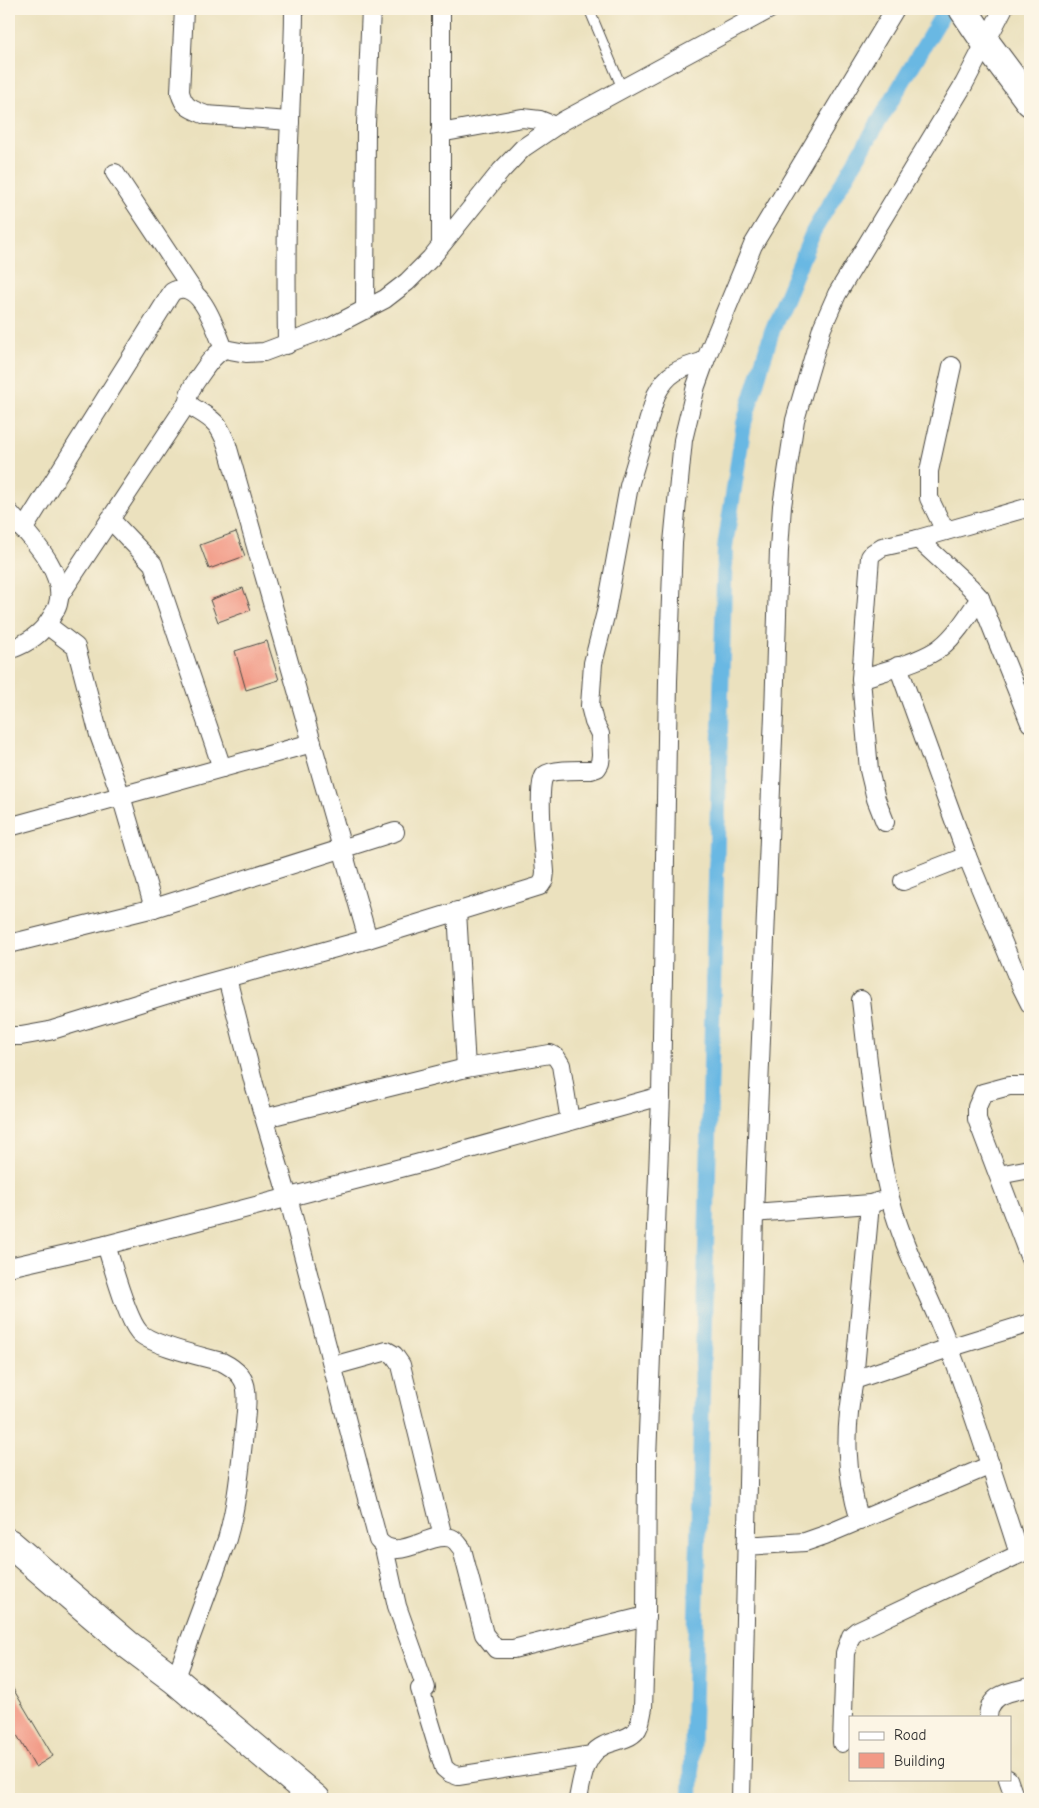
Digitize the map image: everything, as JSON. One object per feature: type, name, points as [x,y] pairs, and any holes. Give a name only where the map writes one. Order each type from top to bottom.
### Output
[{"type":"main road","points":[[963,9],[1030,102]]},
{"type":"main road","points":[[9,1542],[128,1644],[175,1680],[316,1799]]},
{"type":"street","points":[[184,9],[180,92],[183,103],[192,110],[206,115],[290,121]]},
{"type":"street","points":[[365,310],[366,124],[370,9]]},
{"type":"street","points":[[440,244],[441,9]]},
{"type":"street","points":[[60,595],[188,402],[190,389],[216,354],[224,349],[255,353],[264,352],[287,345],[331,327],[365,310],[396,291],[431,258],[440,244],[510,160],[523,148],[555,126],[622,88],[770,9]]},
{"type":"street","points":[[578,1799],[586,1768],[592,1755],[604,1744],[623,1739],[636,1732],[643,1708],[648,1459],[661,1096],[668,691],[673,542],[683,440],[696,386],[753,245],[895,9]]},
{"type":"street","points":[[741,1799],[754,1213],[774,714],[778,558],[782,506],[796,420],[822,328],[837,294],[876,226],[964,84],[982,37],[1003,9]]},
{"type":"street","points":[[287,345],[285,261],[294,54],[294,10]]},
{"type":"street","points":[[440,134],[522,118],[540,120],[555,126]]},
{"type":"street","points":[[115,173],[204,305],[224,349]]},
{"type":"street","points":[[24,530],[172,292],[178,288],[186,288],[194,292]]},
{"type":"street","points":[[9,1036],[49,1031],[172,993],[368,939],[540,886],[544,880],[545,872],[540,793],[542,778],[551,772],[591,770],[597,768],[600,763],[600,734],[594,722],[590,706],[592,673],[608,603],[630,486],[656,395],[661,384],[670,375],[681,368],[705,361]]},
{"type":"street","points":[[945,531],[929,498],[929,471],[952,366]]},
{"type":"street","points":[[188,402],[215,423],[227,444],[368,939]]},
{"type":"street","points":[[885,822],[876,799],[869,770],[861,679],[870,557],[882,547],[918,539],[1030,507]]},
{"type":"street","points":[[9,512],[51,564],[60,595],[58,606],[47,625],[34,638],[9,650]]},
{"type":"street","points":[[110,519],[153,564],[222,768]]},
{"type":"street","points":[[918,539],[980,598],[1030,723]]},
{"type":"street","points":[[861,679],[929,655],[942,646],[980,598]]},
{"type":"street","points":[[47,625],[76,647],[99,735],[121,796],[154,908]]},
{"type":"street","points":[[898,666],[967,856],[1030,1004]]},
{"type":"street","points":[[9,828],[312,743]]},
{"type":"street","points":[[9,944],[154,908],[396,832]]},
{"type":"street","points":[[903,881],[967,856]]},
{"type":"street","points":[[457,911],[466,1068]]},
{"type":"street","points":[[227,978],[254,1084],[288,1198],[334,1366],[378,1540],[384,1548],[397,1606],[423,1689],[444,1768],[458,1776],[592,1755]]},
{"type":"street","points":[[842,1743],[845,1654],[851,1636],[1025,1551],[991,1465],[949,1348],[904,1244],[876,1134],[861,1000]]},
{"type":"street","points":[[265,1118],[466,1068],[550,1054],[556,1057],[561,1065],[570,1121]]},
{"type":"street","points":[[1030,1086],[1009,1086],[983,1093],[977,1107],[976,1119],[1030,1258]]},
{"type":"street","points":[[9,1267],[106,1245],[288,1198],[661,1096]]},
{"type":"street","points":[[999,1175],[1030,1169]]},
{"type":"street","points":[[754,1213],[870,1204],[891,1199]]},
{"type":"street","points":[[860,1521],[852,1492],[847,1452],[849,1402],[854,1380],[870,1204]]},
{"type":"street","points":[[106,1245],[131,1320],[139,1333],[151,1341],[222,1362],[232,1367],[242,1378],[246,1390],[241,1463],[234,1516],[175,1680]]},
{"type":"street","points":[[854,1380],[1030,1323]]},
{"type":"street","points":[[334,1366],[387,1351],[394,1355],[401,1365],[443,1537]]},
{"type":"street","points":[[746,1546],[805,1542],[860,1521],[991,1465]]},
{"type":"street","points":[[384,1548],[389,1550],[398,1549],[443,1537],[456,1541],[462,1549],[484,1634],[496,1648],[513,1649],[646,1616]]},
{"type":"street","points":[[988,1716],[988,1707],[996,1697],[1030,1687]]},
{"type":"street","points":[[1008,1780],[1015,1799]]},
{"type":"lane","points":[[589,9],[622,88]]},
{"type":"building","points":[[236,532],[245,556],[209,569],[200,545]]},
{"type":"building","points":[[243,588],[251,610],[218,622],[210,600]]},
{"type":"building","points":[[267,641],[279,680],[246,690],[235,651]]},
{"type":"building","points":[[9,1682],[53,1756],[35,1767],[9,1721]]},
{"type":"waterway","points":[[691,1799],[725,547],[744,423],[772,331],[813,232],[946,9]]}]
